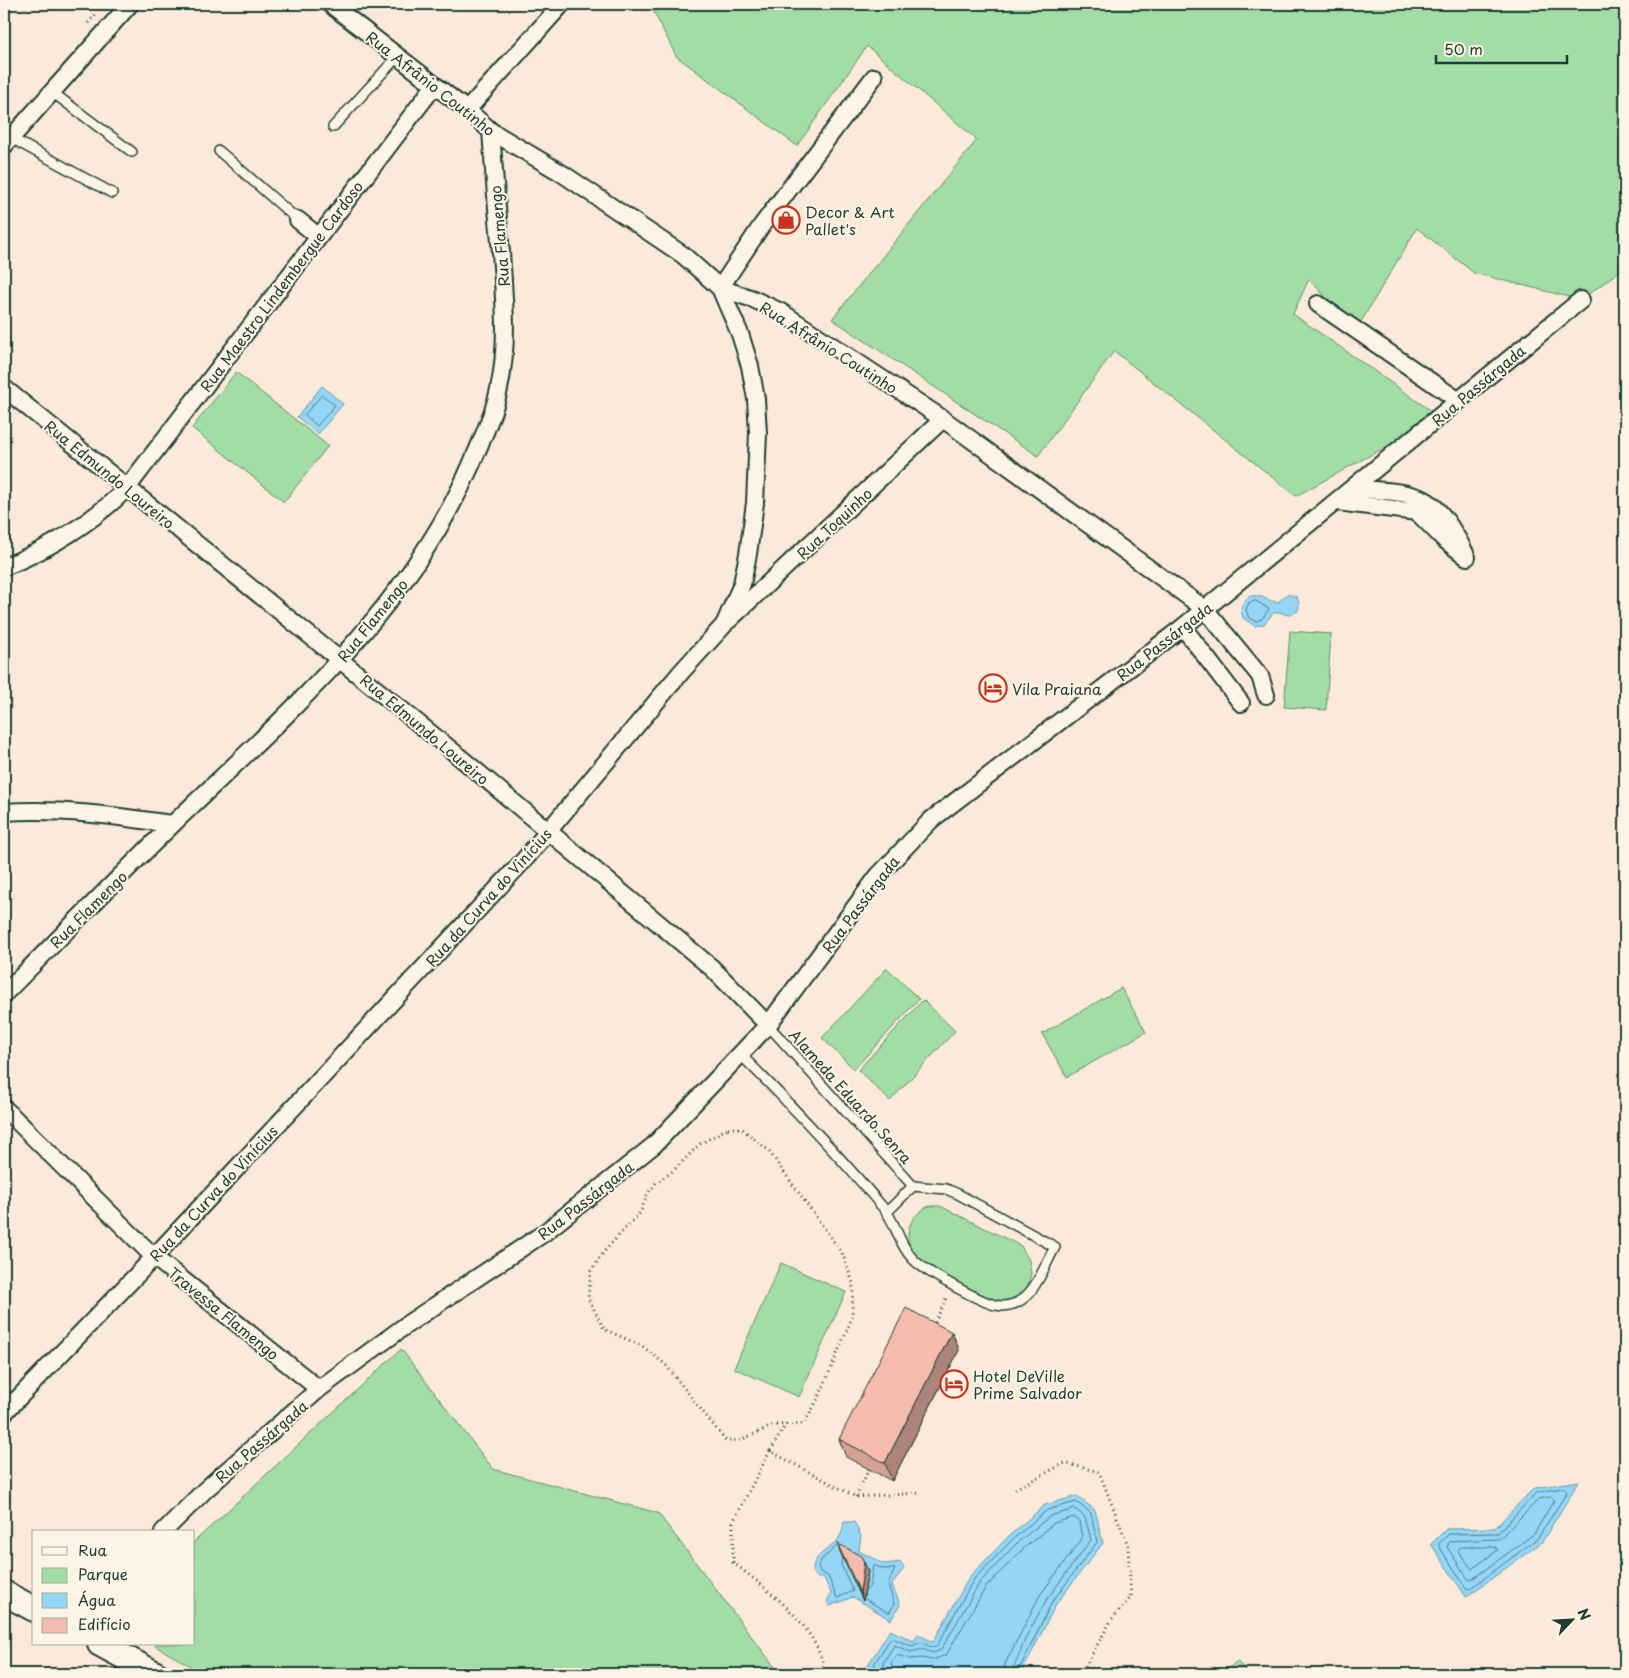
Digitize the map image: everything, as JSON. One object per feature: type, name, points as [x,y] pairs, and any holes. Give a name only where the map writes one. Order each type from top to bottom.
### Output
[{"type":"main road","points":[[4,1593],[32,1608]]},
{"type":"main road","points":[[106,1646],[119,1650],[156,1674]]},
{"type":"street","points":[[7,142],[130,4]]},
{"type":"street","name":"Rua Afrânio Coutinho","points":[[330,4],[436,85],[491,131],[563,174],[683,255],[720,288],[753,298],[781,312],[943,419],[1205,609],[1260,676],[1266,695]]},
{"type":"street","points":[[467,110],[562,4]]},
{"type":"street","points":[[720,288],[762,225],[874,77]]},
{"type":"street","name":"Rua Maestro Lindembergue Cardoso","points":[[4,567],[44,547],[95,516],[127,488],[436,85]]},
{"type":"street","name":"Rua Flamengo","points":[[4,994],[172,824],[316,686],[419,562],[444,522],[487,428],[499,390],[505,349],[506,312],[491,131]]},
{"type":"street","points":[[298,220],[319,237]]},
{"type":"street","name":"Rua da Curva do Vinícius","points":[[4,1413],[154,1257],[548,832],[682,671],[724,625],[742,584],[748,554],[755,503],[758,433],[756,400],[750,366],[740,334],[720,288]]},
{"type":"street","name":"Rua Passárgada","points":[[165,1530],[205,1490],[319,1389],[402,1328],[544,1233],[654,1146],[768,1024],[878,876],[915,835],[958,797],[1076,710],[1183,627],[1581,300]]},
{"type":"street","points":[[1318,304],[1459,401]]},
{"type":"street","name":"Rua Edmundo Loureiro","points":[[4,388],[340,659],[712,968],[768,1024]]},
{"type":"street","name":"Rua Toquinho","points":[[724,625],[943,419]]},
{"type":"street","points":[[1337,502],[1417,512],[1445,540],[1467,557],[1454,533],[1429,502],[1405,494],[1354,488]]},
{"type":"street","points":[[1183,627],[1241,703]]},
{"type":"street","points":[[4,812],[54,810],[172,824]]},
{"type":"street","name":"Travessa Flamengo","points":[[4,1108],[154,1257],[319,1389]]},
{"type":"lane","points":[[334,127],[398,56]]},
{"type":"lane","points":[[52,92],[132,152]]},
{"type":"lane","points":[[7,142],[112,193]]},
{"type":"lane","points":[[219,151],[298,220]]},
{"type":"lane","name":"Alameda Eduardo Senra","points":[[740,1055],[786,1100],[887,1212],[913,1260],[984,1302],[997,1306],[1010,1305],[1022,1300],[1030,1292],[1055,1247],[958,1194],[939,1188],[913,1186],[768,1024]]},
{"type":"lane","name":"Alameda Eduardo Senra","points":[[887,1212],[913,1186]]},
{"type":"path","points":[[728,1128],[741,1128],[768,1150],[842,1253],[853,1283],[852,1318],[819,1397],[804,1424],[786,1423],[774,1425],[741,1440],[726,1442],[666,1364],[642,1346],[604,1329],[588,1298],[591,1272],[606,1249],[640,1213],[648,1193],[656,1182],[673,1171],[700,1144],[728,1128]]},
{"type":"path","points":[[930,1335],[952,1284]]},
{"type":"path","points":[[786,1423],[732,1522],[732,1562],[797,1617],[823,1660],[825,1674]]},
{"type":"path","points":[[770,1451],[856,1497],[920,1493]]},
{"type":"path","points":[[1016,1489],[1065,1463],[1099,1472],[1128,1545],[1131,1597],[1112,1619],[1085,1670],[1081,1674]]},
{"type":"path","points":[[856,1497],[869,1469]]},
{"type":"green space","points":[[650,4],[1625,4],[1625,267],[1581,300],[1474,273],[1417,228],[1356,330],[1309,279],[1293,314],[1440,417],[1296,496],[1114,351],[1038,456],[832,319],[977,140],[867,46],[797,146],[676,56]]},
{"type":"green space","points":[[236,372],[328,446],[284,502],[192,428]]},
{"type":"green space","points":[[1290,631],[1331,634],[1326,710],[1284,707]]},
{"type":"green space","points":[[887,968],[919,999],[854,1069],[822,1038]]},
{"type":"green space","points":[[1121,988],[1146,1032],[1067,1077],[1042,1034]]},
{"type":"green space","points":[[923,1000],[955,1031],[890,1101],[858,1070]]},
{"type":"green space","points":[[929,1206],[940,1206],[1021,1246],[1029,1260],[1031,1273],[1028,1286],[1022,1295],[1011,1301],[999,1303],[916,1261],[909,1245],[909,1230],[915,1217]]},
{"type":"green space","points":[[781,1263],[846,1292],[799,1397],[734,1368]]},
{"type":"green space","points":[[401,1349],[493,1469],[658,1513],[780,1674],[205,1674],[155,1646],[195,1646],[195,1541]]},
{"type":"green space","points":[[1237,1661],[1249,1674],[1222,1674]]},
{"type":"water","points":[[322,386],[343,404],[318,434],[297,417]]},
{"type":"water","points":[[1287,594],[1297,597],[1299,603],[1298,611],[1288,615],[1279,612],[1273,613],[1264,624],[1255,626],[1243,618],[1241,608],[1248,598],[1256,596],[1278,602]]},
{"type":"water","points":[[1579,1481],[1542,1542],[1466,1597],[1431,1544],[1446,1529],[1495,1528],[1534,1488]]},
{"type":"water","points":[[1077,1496],[1095,1510],[1103,1543],[1056,1604],[1021,1674],[880,1674],[866,1668],[890,1630],[914,1641],[918,1634],[933,1642],[970,1576],[1010,1535],[1045,1505]]},
{"type":"water","points":[[844,1522],[854,1522],[861,1536],[859,1551],[884,1564],[901,1562],[904,1568],[892,1584],[900,1605],[891,1620],[853,1597],[830,1606],[827,1602],[831,1593],[824,1578],[818,1578],[813,1573],[815,1561],[839,1538]]},
{"type":"building","points":[[906,1308],[952,1332],[885,1463],[839,1439]]},
{"type":"building","points":[[837,1543],[861,1556],[864,1562],[860,1592]]},
{"type":"place","name":"Decor & Art Pallet's","points":[[786,220]]},
{"type":"place","name":"Vila Praiana","points":[[993,688]]},
{"type":"place","name":"Hotel DeVille Prime Salvador","points":[[954,1384]]}]
